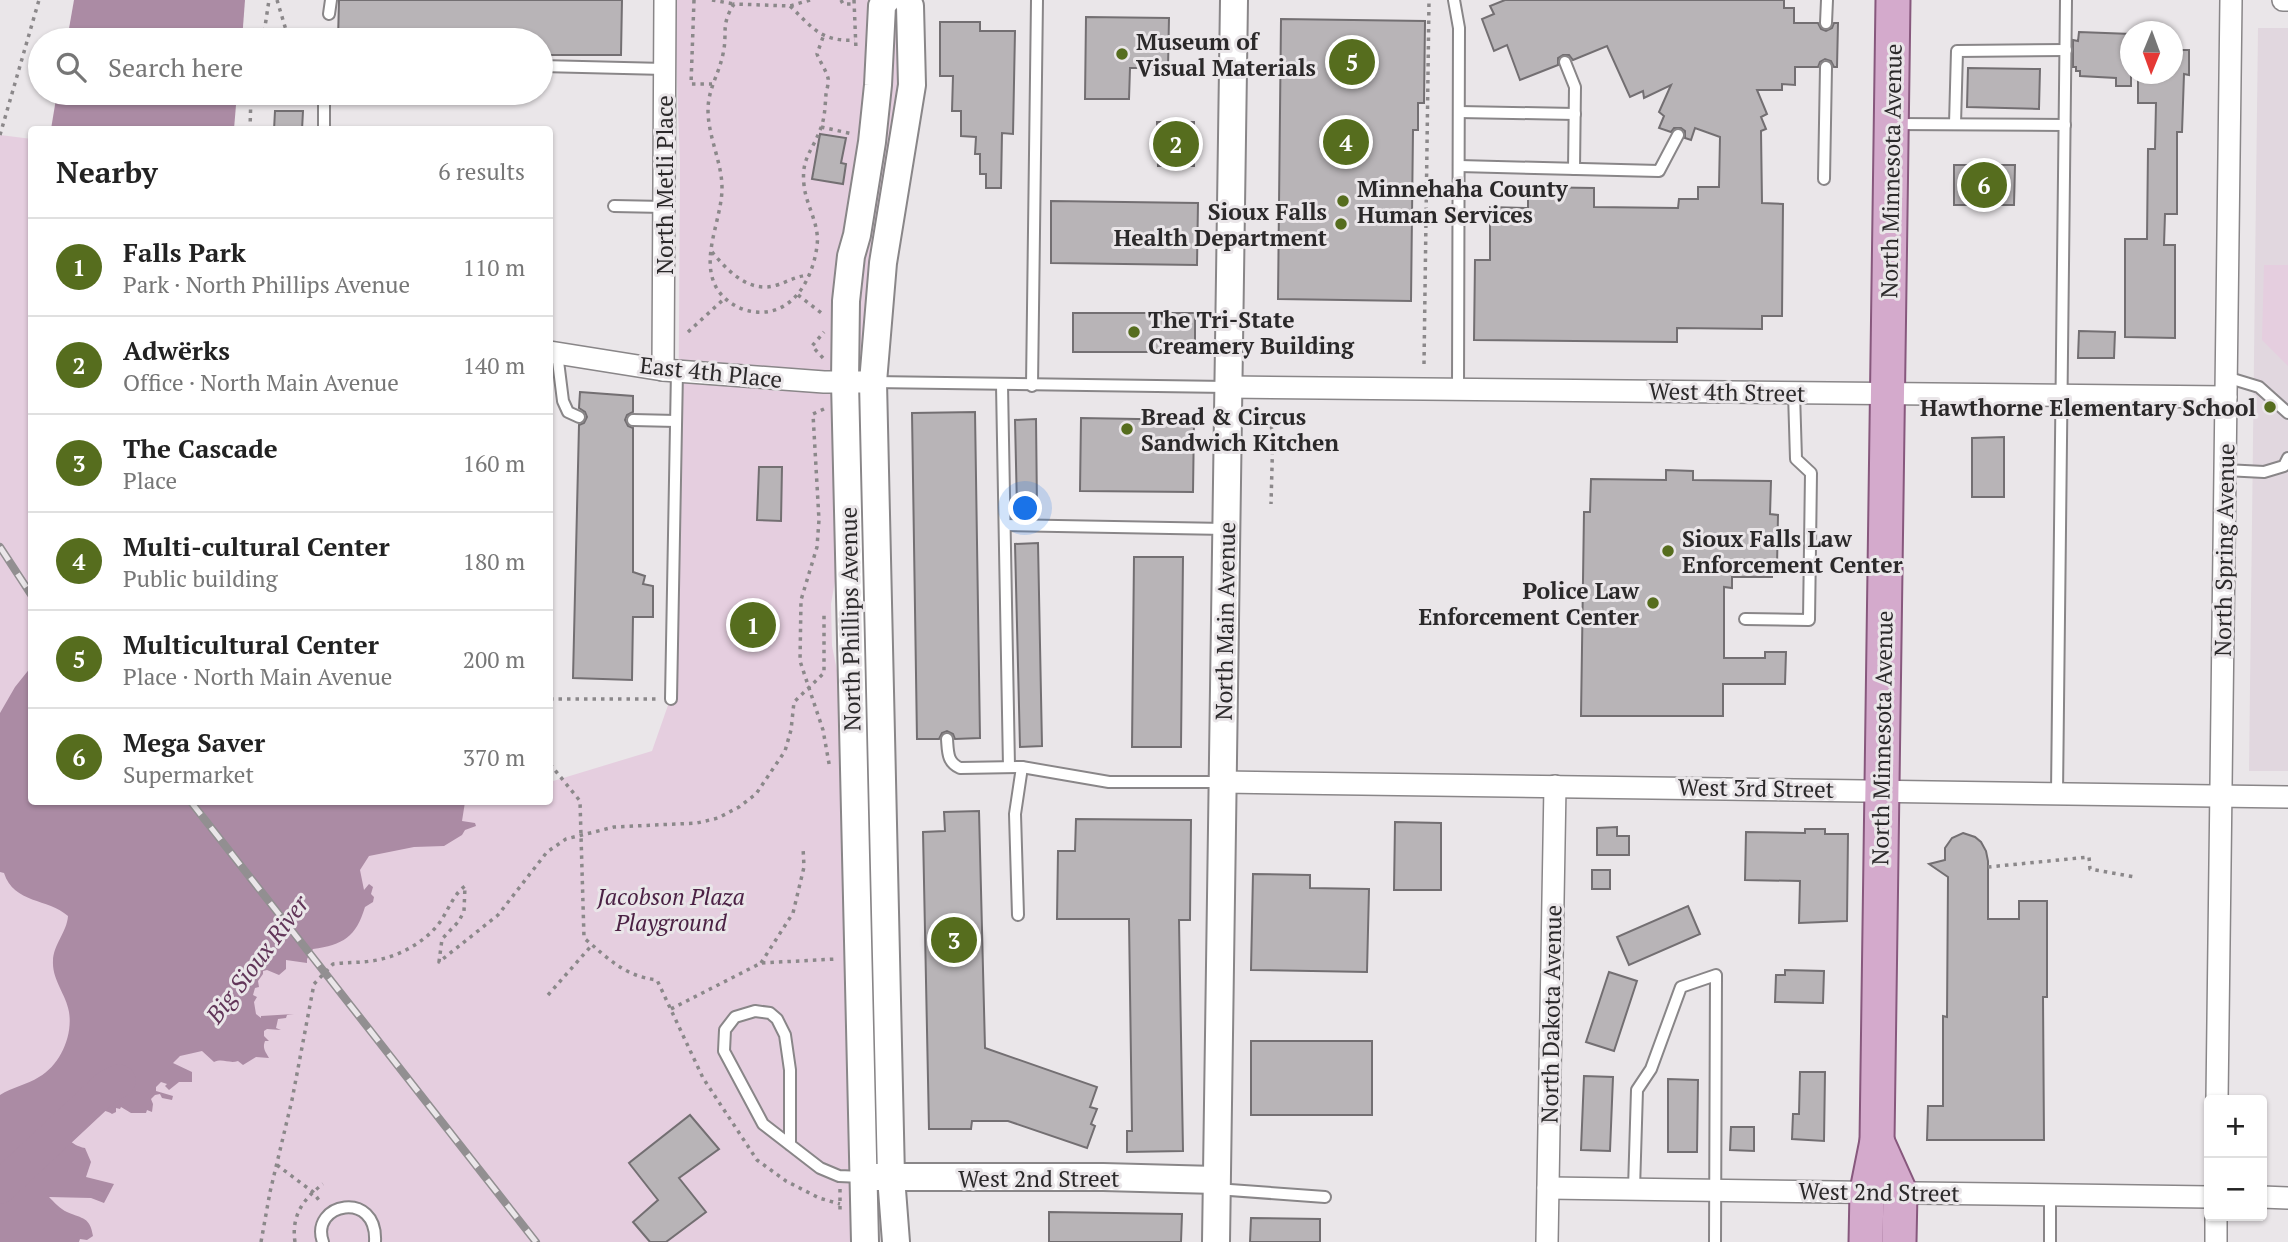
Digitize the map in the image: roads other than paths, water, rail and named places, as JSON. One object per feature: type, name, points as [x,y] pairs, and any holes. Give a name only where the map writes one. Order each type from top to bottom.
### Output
[{"type":"main road","name":"North Minnesota Avenue","points":[[1867,1242],[1867,1191],[1877,1141],[1893,0]]},
{"type":"main road","name":"North Minnesota Avenue","points":[[1877,1141],[1900,1192],[1899,1242]]},
{"type":"street","name":"North Metli Place","points":[[665,0],[664,207],[670,370]]},
{"type":"street","name":"North Phillips Avenue","points":[[865,1242],[845,382],[846,301],[872,142],[882,6],[886,0]]},
{"type":"street","name":"North Phillips Avenue","points":[[896,1242],[891,1177],[873,382],[883,263],[912,85],[907,0]]},
{"type":"street","name":"North Main Avenue","points":[[1216,1242],[1234,0]]},
{"type":"street","name":"North Spring Avenue","points":[[2217,1095],[2231,0]]},
{"type":"street","points":[[2283,0],[2288,0]]},
{"type":"street","name":"East 4th Place","points":[[553,352],[670,370],[873,382]]},
{"type":"street","name":"West 4th Street","points":[[1228,387],[2062,395],[2226,387]]},
{"type":"street","name":"West 3rd Street","points":[[1223,782],[2288,797]]},
{"type":"street","name":"North Dakota Avenue","points":[[1547,1242],[1555,786]]},
{"type":"street","name":"West 2nd Street","points":[[862,1177],[1103,1177],[1216,1185]]},
{"type":"street","name":"West 2nd Street","points":[[1548,1188],[2204,1197]]},
{"type":"street","points":[[2267,1198],[2288,1198]]},
{"type":"street","points":[[2216,1221],[2216,1242]]},
{"type":"lane","points":[[329,14],[331,0]]},
{"type":"lane","points":[[1032,386],[1037,0]]},
{"type":"lane","points":[[1454,0],[1460,28],[1458,389]]},
{"type":"lane","points":[[1826,23],[1827,0]]},
{"type":"lane","points":[[2057,793],[2066,0]]},
{"type":"lane","points":[[1955,124],[1957,51],[2066,50]]},
{"type":"lane","points":[[1565,62],[1575,87],[1574,169]]},
{"type":"lane","points":[[553,66],[665,69]]},
{"type":"lane","points":[[1824,179],[1826,67]]},
{"type":"lane","points":[[324,105],[324,126]]},
{"type":"lane","points":[[1459,112],[1575,114]]},
{"type":"lane","points":[[1891,124],[2065,125]]},
{"type":"lane","points":[[1459,166],[1659,171],[1678,135]]},
{"type":"lane","points":[[614,206],[664,207]]},
{"type":"lane","points":[[553,352],[563,401],[568,412],[579,418]]},
{"type":"lane","points":[[670,370],[676,421],[671,699]]},
{"type":"lane","points":[[873,382],[1228,387]]},
{"type":"lane","points":[[1002,385],[1009,767]]},
{"type":"lane","points":[[2226,387],[2259,387],[2288,413]]},
{"type":"lane","points":[[1745,619],[1809,620],[1811,473],[1796,459],[1794,393]]},
{"type":"lane","points":[[633,420],[676,421]]},
{"type":"lane","points":[[2225,470],[2264,472],[2284,466],[2288,458]]},
{"type":"lane","points":[[1005,525],[1226,528]]},
{"type":"lane","points":[[947,739],[948,756],[953,764],[960,768],[1022,767],[1110,782],[1223,782]]},
{"type":"lane","points":[[1018,915],[1015,814],[1022,767]]},
{"type":"lane","points":[[1634,1189],[1637,1090],[1651,1069],[1681,987],[1716,975],[1715,1242]]},
{"type":"lane","points":[[790,1144],[790,1070],[785,1035],[777,1019],[770,1013],[755,1011],[735,1017],[725,1030],[724,1051],[763,1124],[820,1168],[839,1176],[862,1177]]},
{"type":"lane","points":[[1216,1185],[1325,1197]]},
{"type":"lane","points":[[2050,1194],[2050,1242]]},
{"type":"lane","points":[[323,1242],[321,1227],[329,1213],[350,1207],[369,1215],[373,1222],[375,1242]]},
{"type":"water","points":[[74,0],[245,0],[243,28],[69,28]]},
{"type":"water","points":[[55,105],[236,105],[234,126],[52,126]]},
{"type":"water","points":[[28,671],[28,805],[465,805],[462,821],[475,823],[476,826],[465,830],[462,835],[444,846],[414,847],[369,856],[360,870],[364,890],[369,884],[373,887],[373,902],[365,907],[353,932],[333,945],[313,949],[307,963],[286,960],[286,969],[279,975],[263,971],[258,981],[259,987],[255,988],[253,995],[257,997],[254,1002],[256,1014],[261,1018],[294,1014],[278,1019],[276,1028],[281,1030],[264,1031],[264,1036],[269,1041],[265,1041],[264,1046],[269,1058],[256,1057],[243,1065],[238,1061],[214,1062],[202,1051],[180,1056],[173,1063],[192,1072],[192,1082],[179,1082],[169,1090],[165,1086],[167,1084],[161,1082],[156,1091],[173,1096],[172,1100],[162,1098],[160,1094],[155,1095],[151,1099],[152,1112],[147,1110],[146,1113],[131,1113],[121,1107],[116,1108],[116,1112],[112,1114],[69,1106],[66,1132],[71,1142],[85,1148],[91,1162],[86,1177],[114,1184],[104,1203],[91,1198],[49,1197],[62,1209],[90,1225],[93,1236],[87,1240],[80,1239],[79,1242],[0,1242],[0,1095],[34,1080],[53,1065],[67,1040],[70,1021],[53,968],[55,949],[68,916],[15,890],[4,873],[0,872],[0,713]]},
{"type":"waterway","name":"Big Sioux River","points":[[0,1187],[107,1087],[119,1081]]},
{"type":"railway","points":[[0,547],[28,590]]},
{"type":"railway","points":[[193,805],[536,1242]]},
{"type":"place","name":"Museum of Visual Materials","points":[[1122,54]]},
{"type":"place","name":"Multicultural Center","points":[[1352,62]]},
{"type":"place","name":"Multi-cultural Center","points":[[1346,142]]},
{"type":"place","name":"Adwёrks","points":[[1176,144]]},
{"type":"place","name":"Mega Saver","points":[[1984,185]]},
{"type":"place","name":"Minnehaha County Human Services","points":[[1343,201]]},
{"type":"place","name":"Sioux Falls Health Department","points":[[1341,224]]},
{"type":"place","name":"The Tri-State Creamery Building","points":[[1134,332]]},
{"type":"place","name":"Hawthorne Elementary School","points":[[2270,407]]},
{"type":"place","name":"Bread & Circus Sandwich Kitchen","points":[[1127,429]]},
{"type":"place","name":"Sioux Falls Law Enforcement Center","points":[[1668,551]]},
{"type":"place","name":"Police Law Enforcement Center","points":[[1653,603]]},
{"type":"place","name":"Falls Park","points":[[753,625]]},
{"type":"place","name":"The Cascade","points":[[954,940]]},
{"type":"park label","name":"Jacobson Plaza Playground","points":[[671,909]]}]
